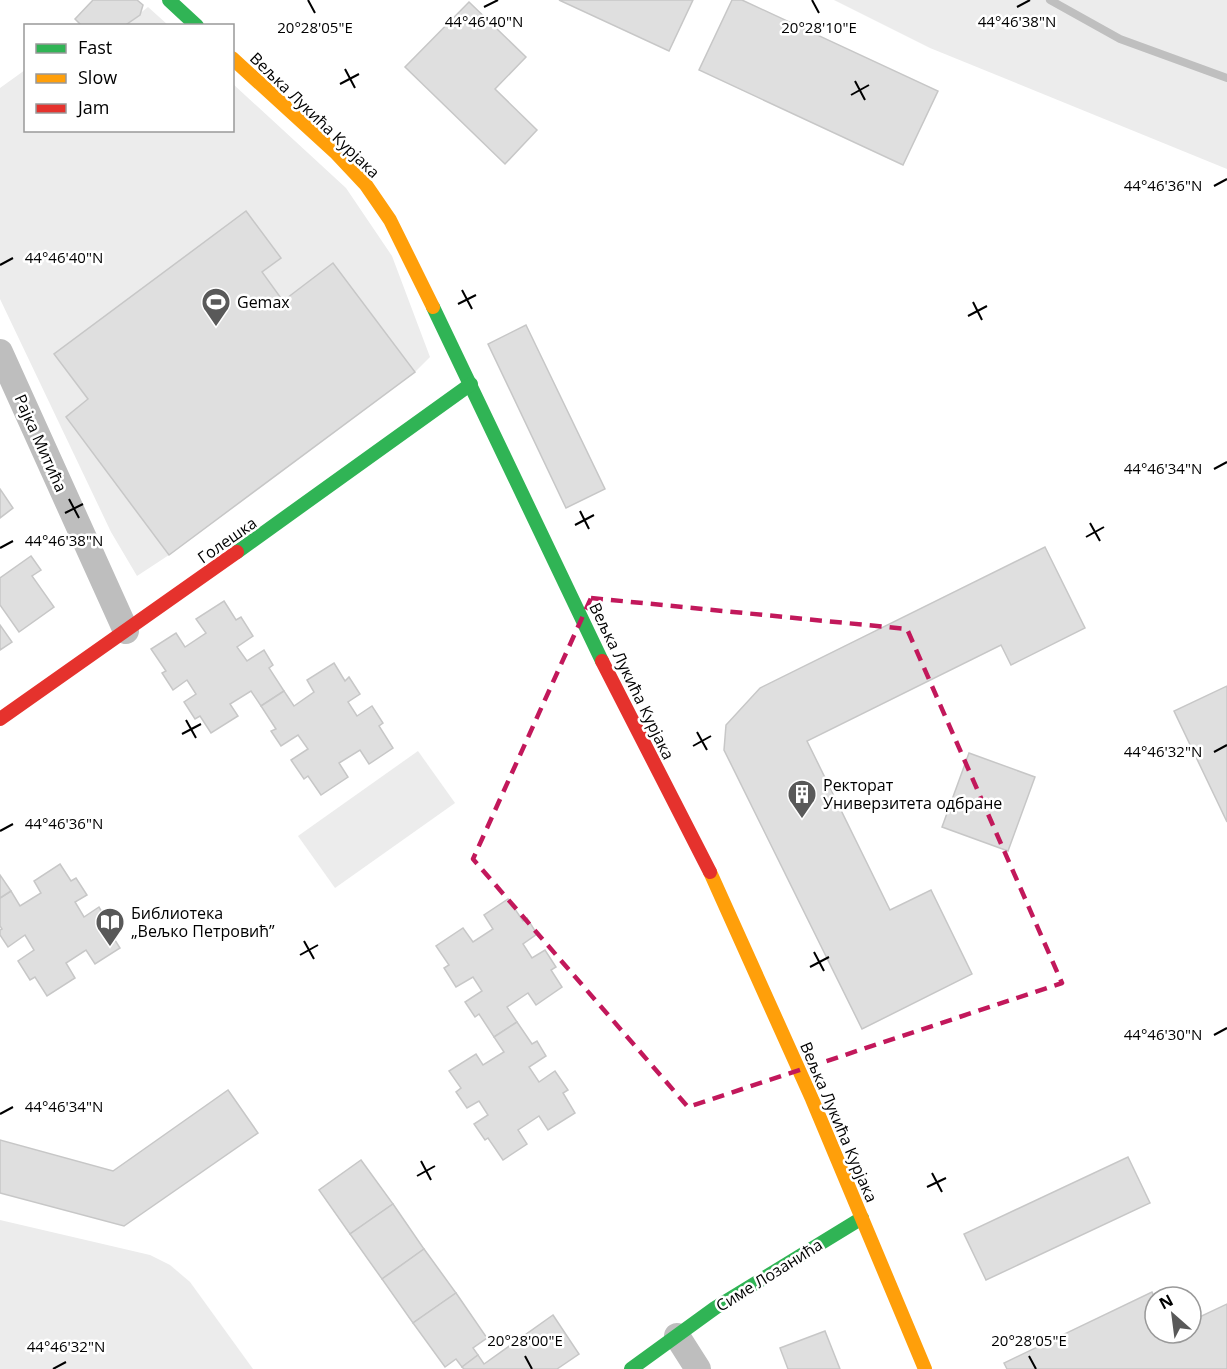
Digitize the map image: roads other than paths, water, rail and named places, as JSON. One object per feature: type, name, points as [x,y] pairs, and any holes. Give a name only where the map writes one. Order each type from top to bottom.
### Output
[{"type":"street","points":[[169,0],[195,24]]},
{"type":"street","name":"Вељка Лукића Курјака","points":[[234,60],[335,152],[366,185],[378,200],[434,306],[613,685],[722,897],[812,1099],[925,1369]]},
{"type":"street","name":"Рајка Митића","points":[[0,352],[126,631]]},
{"type":"street","name":"Голешка","points":[[0,719],[330,487],[471,384]]},
{"type":"street","name":"Симе Лозанића","points":[[631,1369],[715,1308],[862,1218]]},
{"type":"street","points":[[677,1336],[698,1369]]},
{"type":"waterway","points":[[1050,0],[1120,39],[1227,78]]},
{"type":"place","name":"Gemax","points":[[216,328]]},
{"type":"place","name":"Ректорат Универзитета одбране","points":[[802,820]]},
{"type":"place","name":"Библиотека „Вељко Петровић”","points":[[110,948]]}]
